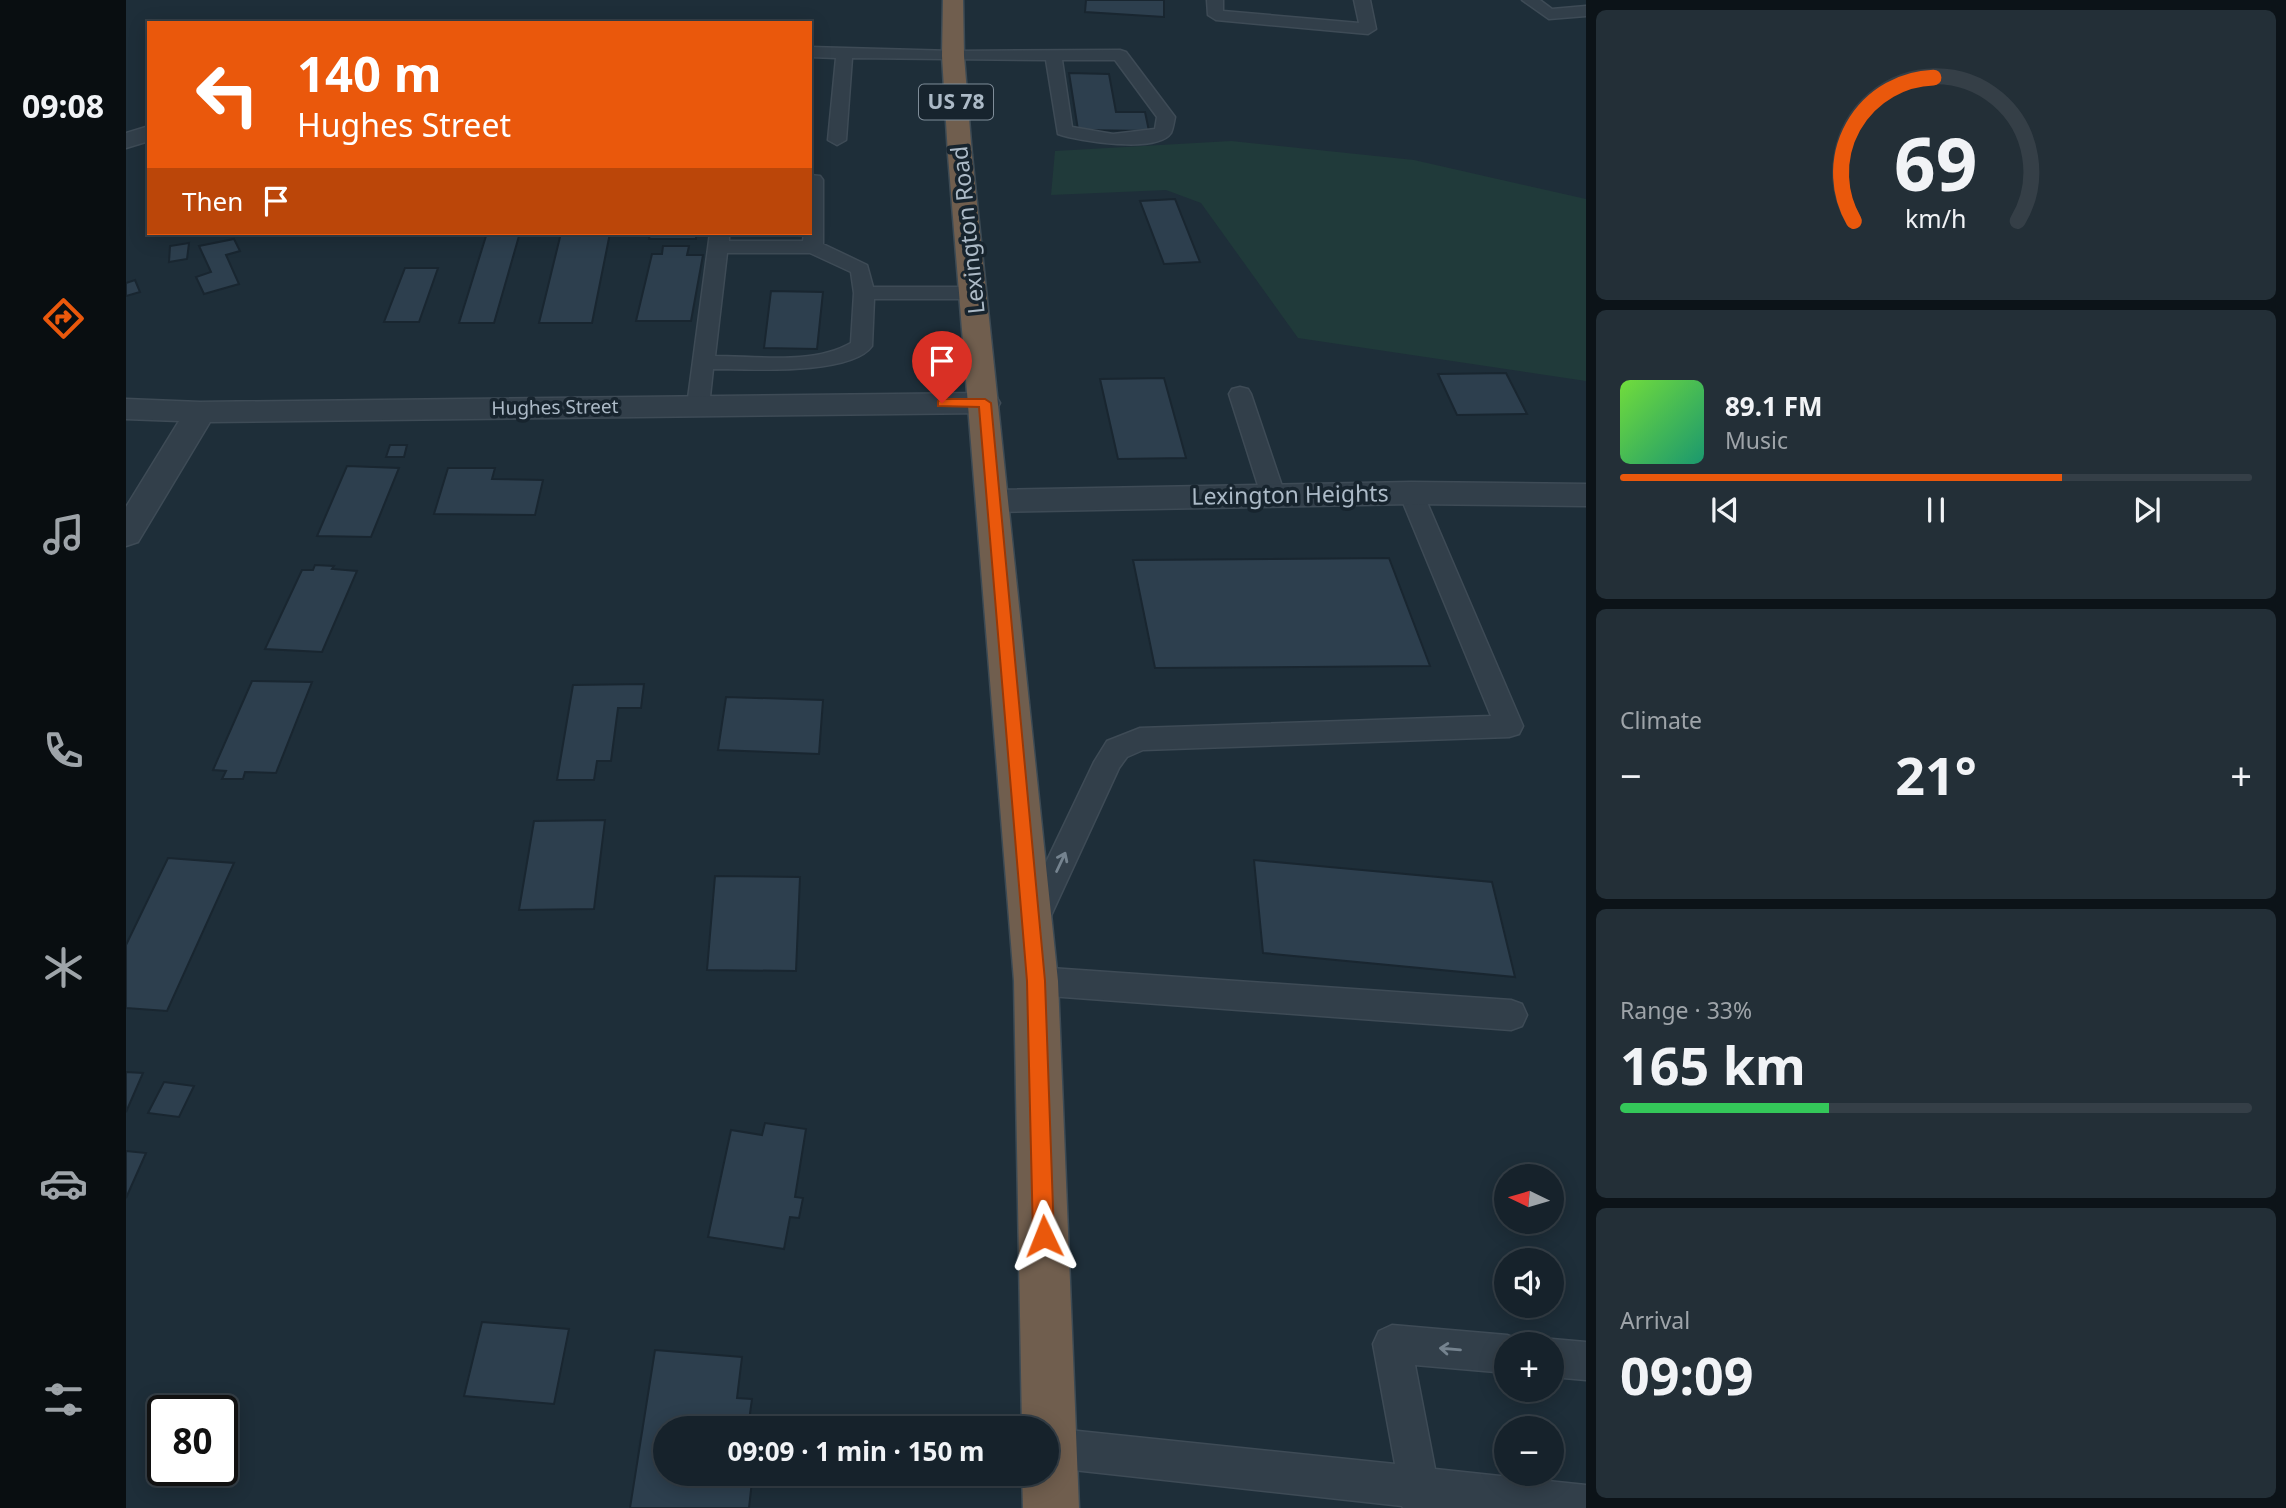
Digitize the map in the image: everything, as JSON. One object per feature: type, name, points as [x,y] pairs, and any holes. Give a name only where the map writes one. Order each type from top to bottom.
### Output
[{"type":"highway","name":"Lexington Road","points":[[953,0],[953,55],[1036,981],[1048,1416]]},
{"type":"highway","name":"Lexington Road","points":[[1050,1486],[1051,1508]]},
{"type":"street","name":"Hughes Street","points":[[126,410],[200,412],[985,403]]},
{"type":"street","points":[[126,534],[200,412]]},
{"type":"street","name":"Lexington Heights","points":[[994,501],[1411,493],[1586,495]]},
{"type":"lane","points":[[1215,0],[1216,15],[1368,29],[1363,0]]},
{"type":"lane","points":[[1530,0],[1549,14],[1586,12]]},
{"type":"lane","points":[[812,52],[1120,55],[1166,117],[1163,132],[1148,137],[1124,139],[1077,135],[1064,130],[1053,55]]},
{"type":"lane","points":[[837,140],[845,53]]},
{"type":"lane","points":[[812,180],[813,247]]},
{"type":"lane","points":[[698,406],[719,240],[813,247],[860,269],[864,293],[861,346],[855,352],[792,362],[704,362]]},
{"type":"lane","points":[[864,293],[974,293]]},
{"type":"lane","points":[[1240,394],[1273,495]]},
{"type":"lane","points":[[1032,924],[1108,762],[1117,749],[1140,739],[1509,726],[1411,493]]},
{"type":"lane","points":[[1036,981],[1511,1014]]},
{"type":"lane","points":[[1421,1498],[1392,1344],[1494,1353]]},
{"type":"lane","points":[[1564,1359],[1586,1361]]},
{"type":"lane","points":[[1059,1449],[1421,1498],[1586,1505]]},
{"type":"green space","points":[[1231,141],[1414,160],[1586,199],[1586,381],[1298,338],[1201,203],[1166,190],[1051,195],[1055,151]]},
{"type":"building","points":[[1086,0],[1164,0],[1164,17],[1085,12]]},
{"type":"building","points":[[1069,73],[1109,74],[1116,112],[1145,112],[1149,131],[1078,130]]},
{"type":"building","points":[[1175,199],[1200,262],[1164,264],[1140,201]]},
{"type":"building","points":[[561,235],[610,235],[592,323],[539,323]]},
{"type":"building","points":[[650,235],[696,235],[696,239],[649,239]]},
{"type":"building","points":[[486,236],[519,236],[494,323],[459,323]]},
{"type":"building","points":[[234,239],[240,251],[226,255],[239,284],[204,294],[196,277],[211,272],[199,246]]},
{"type":"building","points":[[189,243],[187,259],[169,262],[170,246]]},
{"type":"building","points":[[663,246],[689,246],[687,255],[703,255],[691,321],[636,321],[652,254],[662,254]]},
{"type":"building","points":[[405,268],[438,268],[419,322],[384,322]]},
{"type":"building","points":[[135,280],[140,292],[126,296],[126,283]]},
{"type":"building","points":[[771,291],[823,292],[817,349],[764,348]]},
{"type":"building","points":[[1506,373],[1527,414],[1457,415],[1438,374]]},
{"type":"building","points":[[1164,378],[1186,458],[1118,459],[1100,379]]},
{"type":"building","points":[[390,445],[407,445],[404,457],[386,457]]},
{"type":"building","points":[[347,466],[399,468],[371,537],[317,536]]},
{"type":"building","points":[[448,468],[495,468],[492,479],[543,480],[535,515],[434,514]]},
{"type":"building","points":[[1389,558],[1430,666],[1155,668],[1133,560]]},
{"type":"building","points":[[315,565],[357,571],[322,652],[265,649],[302,570],[313,570]]},
{"type":"building","points":[[252,681],[312,682],[276,773],[245,772],[243,779],[222,779],[226,771],[213,770]]},
{"type":"building","points":[[644,684],[641,708],[618,708],[611,761],[597,761],[594,780],[557,780],[573,685]]},
{"type":"building","points":[[726,697],[823,700],[819,754],[718,750]]},
{"type":"building","points":[[605,820],[594,909],[519,910],[534,821]]},
{"type":"building","points":[[168,858],[234,863],[167,1011],[126,1008],[126,945]]},
{"type":"building","points":[[1254,860],[1492,882],[1515,977],[1263,953]]},
{"type":"building","points":[[715,876],[800,877],[796,971],[707,970]]},
{"type":"building","points":[[126,1072],[143,1073],[126,1112]]},
{"type":"building","points":[[164,1082],[194,1086],[179,1117],[148,1113]]},
{"type":"building","points":[[765,1123],[806,1129],[795,1197],[803,1198],[799,1218],[790,1217],[784,1249],[708,1237],[731,1130],[762,1135]]},
{"type":"building","points":[[126,1151],[146,1153],[126,1198]]},
{"type":"building","points":[[482,1322],[569,1329],[554,1404],[464,1396]]},
{"type":"building","points":[[655,1350],[742,1357],[737,1398],[752,1399],[750,1416],[653,1416],[653,1486],[751,1486],[749,1508],[630,1508]]},
{"type":"route","points":[[942,403],[985,403],[1036,981],[1044,1236]]}]
